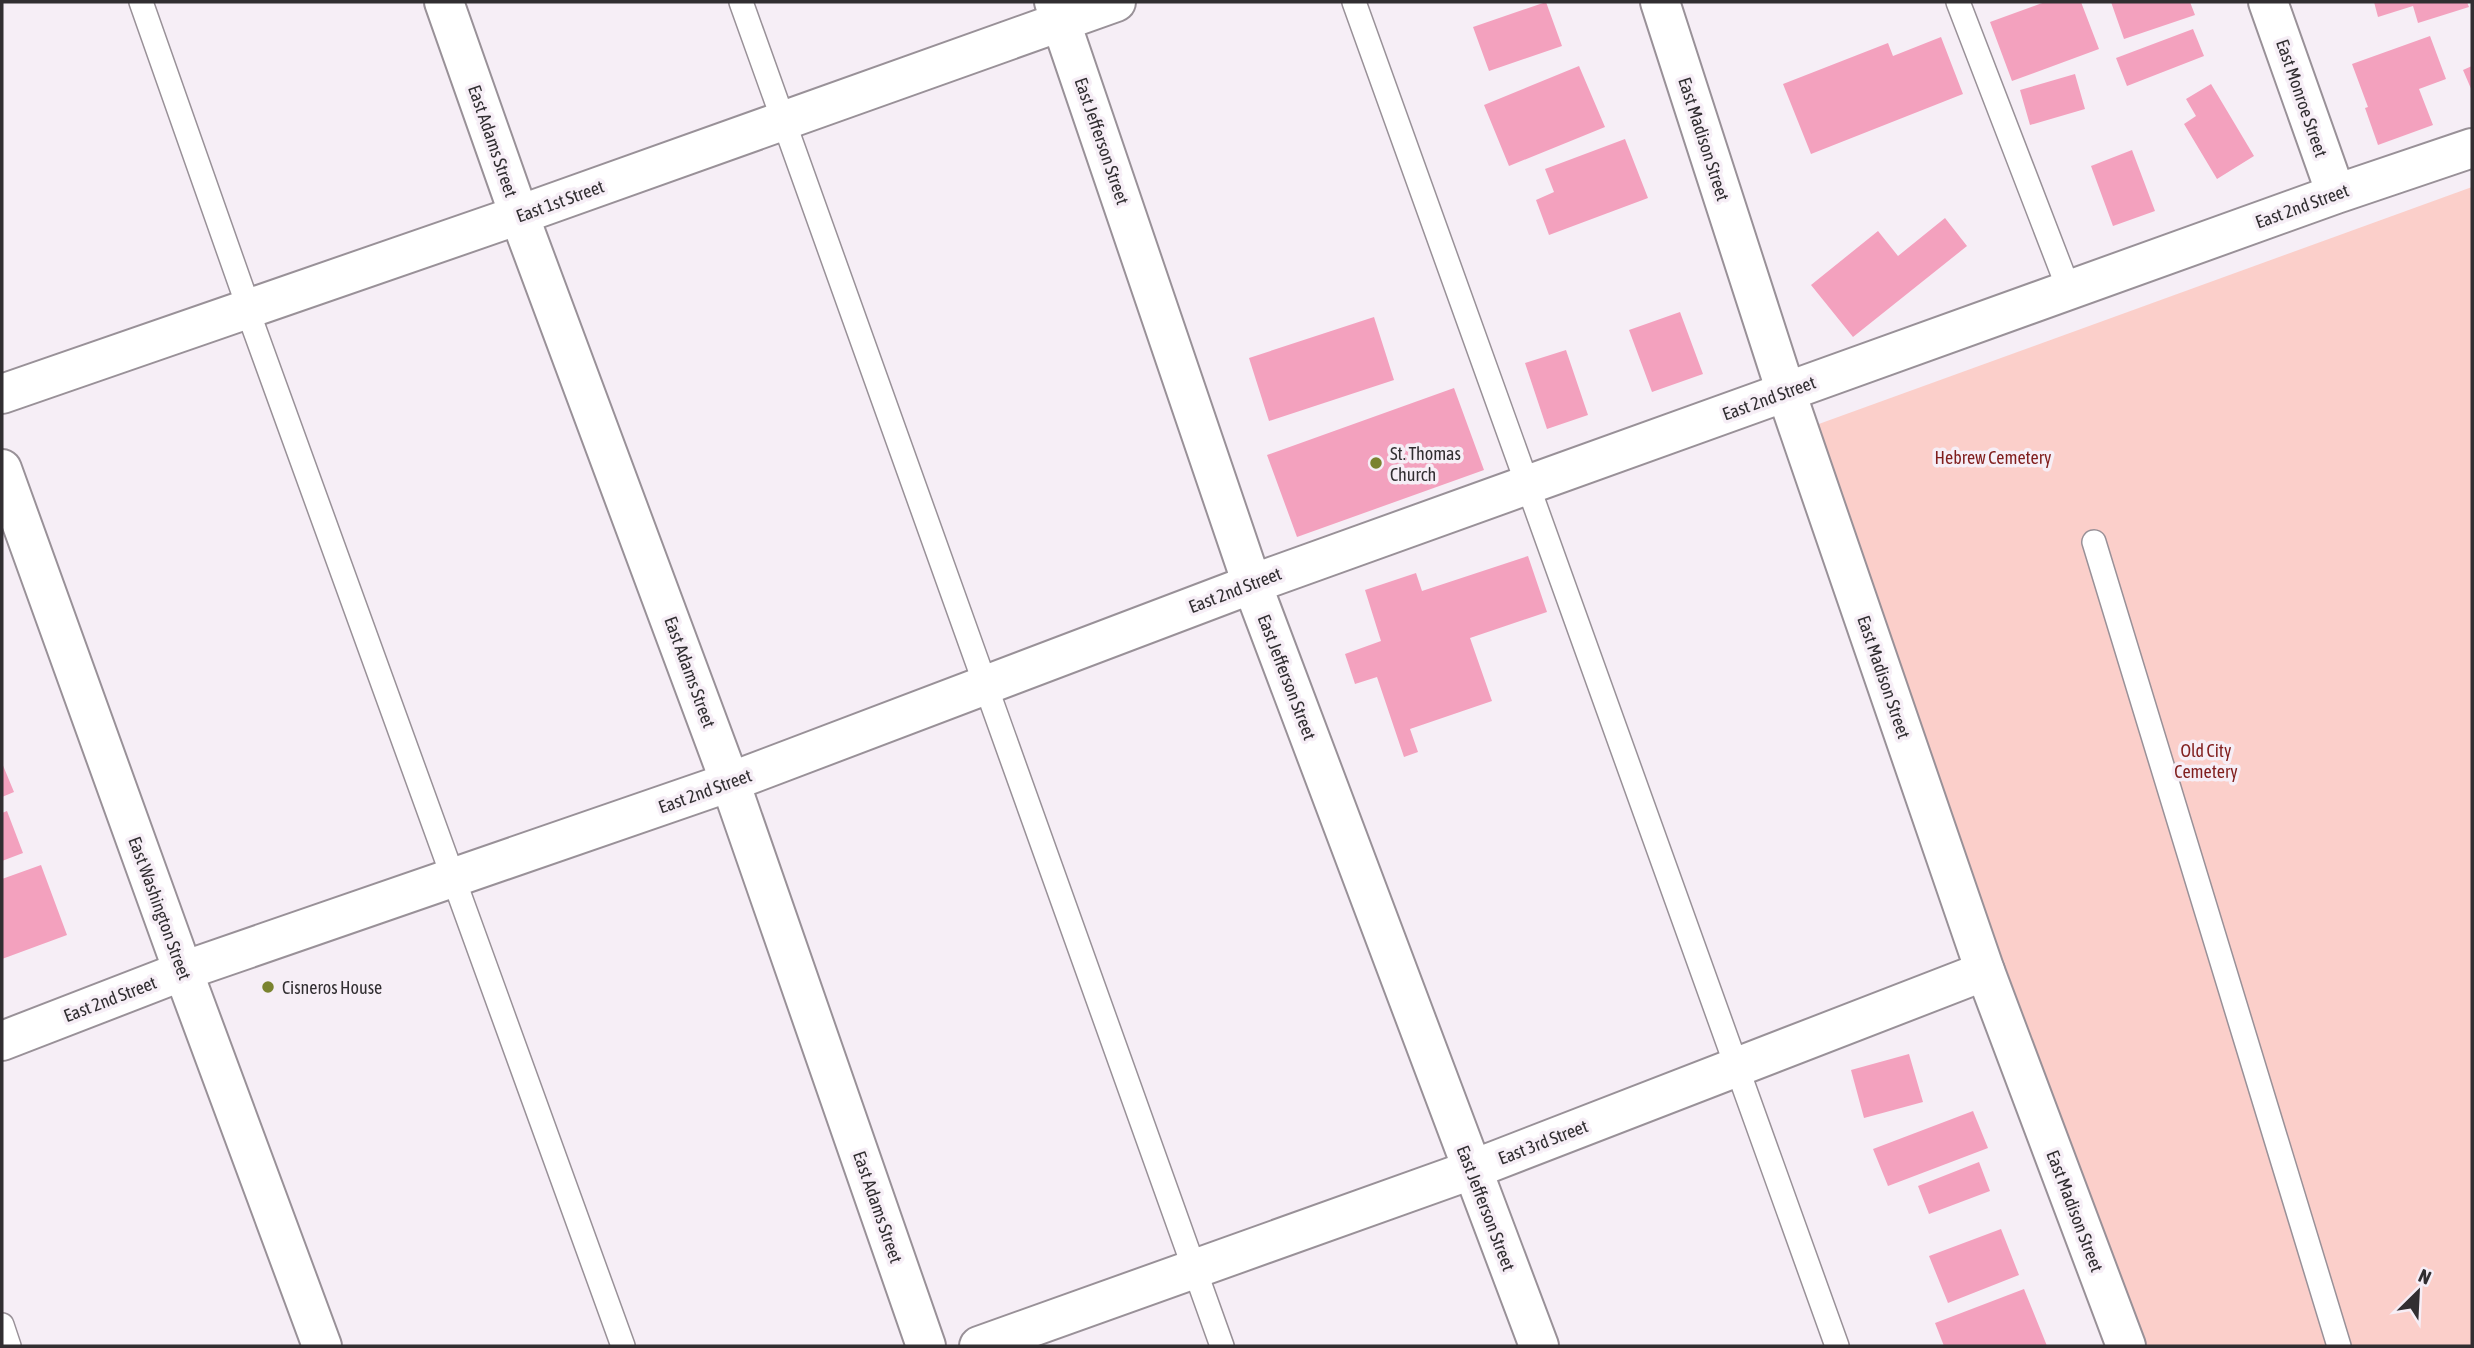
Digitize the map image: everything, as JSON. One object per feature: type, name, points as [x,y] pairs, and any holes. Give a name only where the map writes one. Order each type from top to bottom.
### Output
[{"type":"street","name":"East Adams Street","points":[[444,2],[519,215],[730,782],[926,1346]]},
{"type":"street","name":"East 1st Street","points":[[2,394],[783,121],[1057,11],[1116,2]]},
{"type":"street","name":"East Madison Street","points":[[1660,2],[1786,392],[1985,971],[2126,1346]]},
{"type":"street","name":"East Monroe Street","points":[[2268,2],[2336,194]]},
{"type":"street","name":"East Jefferson Street","points":[[1057,11],[1252,584],[1539,1346]]},
{"type":"street","name":"East 2nd Street","points":[[2,1041],[183,971],[730,782],[1252,584],[2336,194],[2472,148]]},
{"type":"street","name":"East Washington Street","points":[[2,469],[183,971],[323,1346]]},
{"type":"street","name":"East 3rd Street","points":[[979,1346],[1471,1170],[1985,971]]},
{"type":"lane","points":[[141,2],[247,309],[623,1346]]},
{"type":"lane","points":[[741,2],[1222,1346]]},
{"type":"lane","points":[[1354,2],[1837,1346]]},
{"type":"lane","points":[[1958,2],[2069,290]]},
{"type":"lane","points":[[2094,542],[2339,1346]]},
{"type":"lane","points":[[2,1325],[9,1346]]},
{"type":"green space","name":"Old City Cemetery","points":[[2472,187],[2472,1346],[2134,1346],[1805,429]]},
{"type":"building","points":[[1546,2],[1562,46],[1489,71],[1473,27]]},
{"type":"building","points":[[2045,2],[2081,2],[2099,49],[2012,81],[1990,22]]},
{"type":"building","points":[[2111,2],[2190,2],[2195,15],[2124,39]]},
{"type":"building","points":[[2374,2],[2467,2],[2469,7],[2418,23],[2413,6],[2378,17]]},
{"type":"building","points":[[2193,29],[2204,56],[2127,86],[2116,58]]},
{"type":"building","points":[[2430,36],[2446,79],[2419,89],[2433,125],[2378,145],[2352,64]]},
{"type":"building","points":[[1941,37],[1963,94],[1811,154],[1783,84],[1888,43],[1893,56]]},
{"type":"building","points":[[1579,66],[1605,127],[1509,166],[1484,105]]},
{"type":"building","points":[[2472,66],[2472,91],[2463,70]]},
{"type":"building","points":[[2075,74],[2085,109],[2030,125],[2020,90]]},
{"type":"building","points":[[2211,84],[2254,156],[2217,179],[2184,124],[2196,116],[2186,99]]},
{"type":"building","points":[[1625,139],[1648,198],[1549,235],[1536,200],[1554,192],[1545,169]]},
{"type":"building","points":[[2132,150],[2155,211],[2113,226],[2091,166]]},
{"type":"building","points":[[1945,218],[1967,246],[1853,337],[1811,285],[1878,231],[1898,256]]},
{"type":"building","points":[[1680,312],[1703,374],[1652,392],[1629,330]]},
{"type":"building","points":[[1374,317],[1394,380],[1269,421],[1249,358]]},
{"type":"building","points":[[1566,350],[1588,415],[1547,429],[1525,363]]},
{"type":"building","name":"St. Thomas Church","points":[[1454,388],[1484,470],[1297,537],[1267,455]]},
{"type":"building","points":[[1528,556],[1547,612],[1470,638],[1492,701],[1410,729],[1418,752],[1404,757],[1377,677],[1355,684],[1345,654],[1381,641],[1365,590],[1416,573],[1422,591]]},
{"type":"building","points":[[2,763],[14,792],[2,797]]},
{"type":"building","points":[[7,811],[23,853],[2,861],[2,813]]},
{"type":"building","points":[[41,865],[67,935],[2,959],[2,879]]},
{"type":"building","points":[[1909,1054],[1923,1102],[1864,1118],[1851,1070]]},
{"type":"building","points":[[1973,1111],[1988,1148],[1888,1186],[1873,1149]]},
{"type":"building","points":[[1979,1162],[1990,1191],[1929,1214],[1918,1186]]},
{"type":"building","points":[[2001,1229],[2019,1275],[1948,1303],[1929,1256]]},
{"type":"building","points":[[2024,1289],[2047,1346],[1944,1346],[1935,1323]]},
{"type":"place","name":"St. Thomas Church","points":[[1376,463]]},
{"type":"place","name":"Cisneros House","points":[[268,987]]},
{"type":"park label","name":"Hebrew Cemetery","points":[[1993,457]]}]
